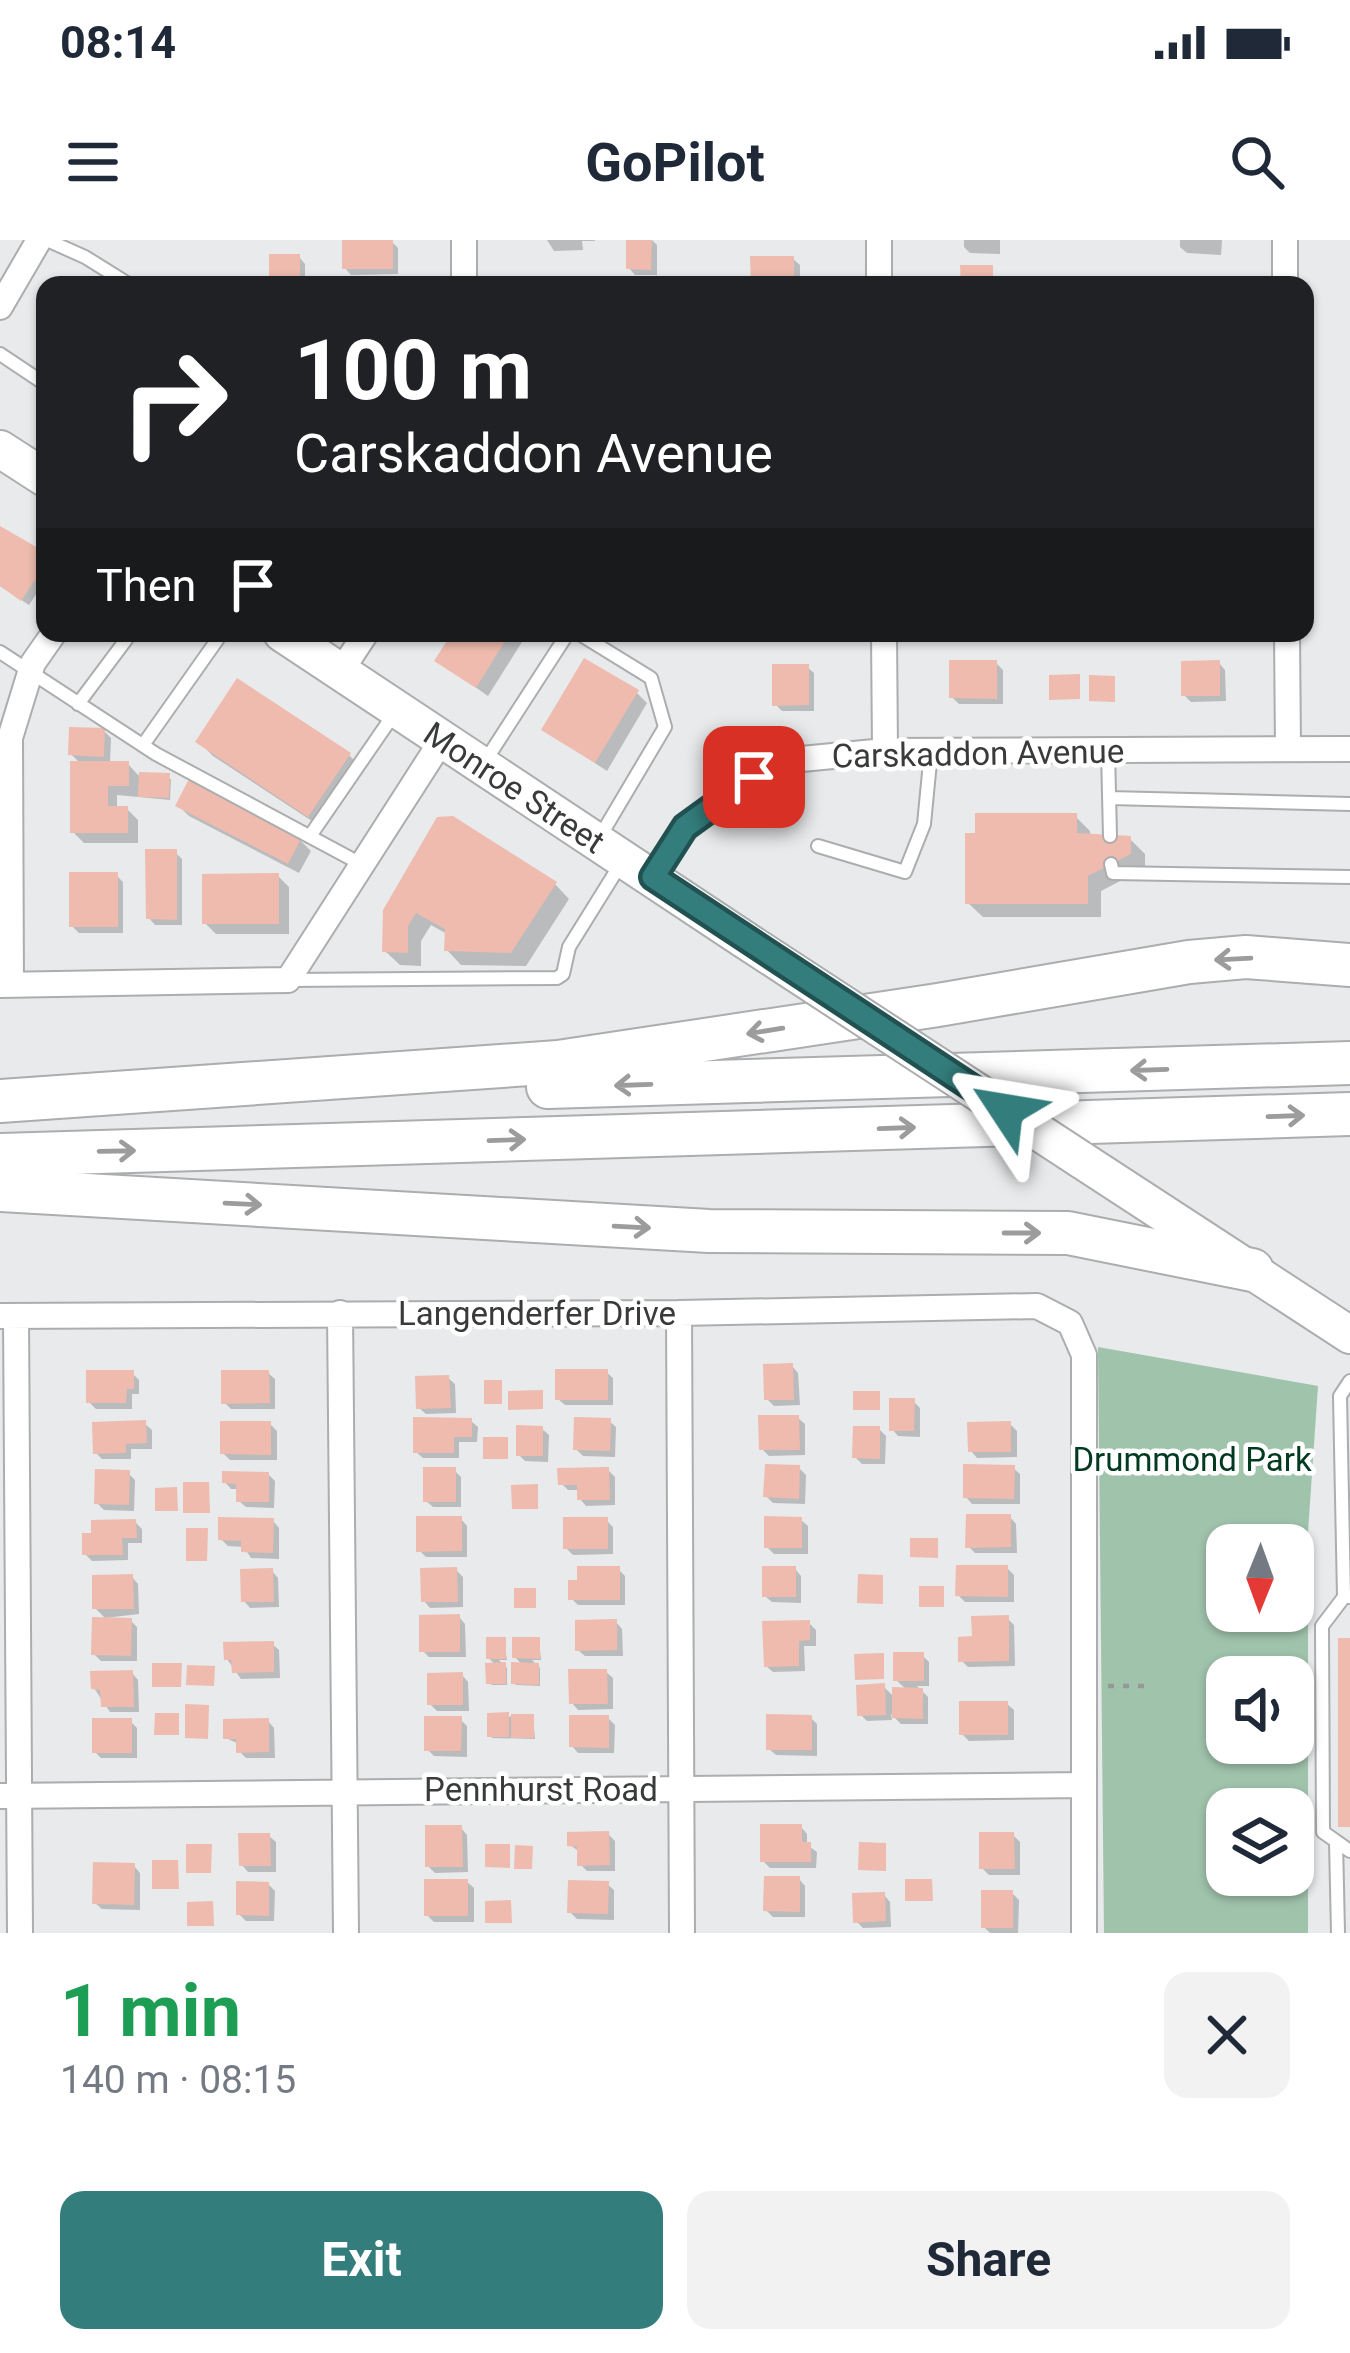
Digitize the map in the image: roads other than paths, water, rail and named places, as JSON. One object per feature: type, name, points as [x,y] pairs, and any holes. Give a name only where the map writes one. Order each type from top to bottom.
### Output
[{"type":"highway","points":[[0,1102],[558,1062],[1189,962],[1263,958],[1350,965]]},
{"type":"highway","points":[[0,1102],[1350,1064]]},
{"type":"highway","points":[[0,1155],[1350,1114]]},
{"type":"highway","points":[[0,1190],[709,1232],[1068,1233],[1252,1270]]},
{"type":"main road","points":[[0,449],[36,472]]},
{"type":"main road","name":"Monroe Street","points":[[296,642],[1350,1335]]},
{"type":"street","points":[[0,308],[43,240]]},
{"type":"street","points":[[464,240],[464,276]]},
{"type":"street","points":[[879,240],[879,276]]},
{"type":"street","points":[[1285,240],[1285,276]]},
{"type":"street","points":[[48,642],[30,672],[10,738],[6,985],[288,980],[442,740]]},
{"type":"street","points":[[341,670],[360,642]]},
{"type":"street","points":[[884,642],[885,751]]},
{"type":"street","points":[[1287,642],[1288,749]]},
{"type":"street","name":"Carskaddon Avenue","points":[[625,859],[685,827],[754,777],[791,760],[885,751],[1350,749]]},
{"type":"street","name":"Langenderfer Drive","points":[[8,1316],[1037,1306],[1070,1323],[1084,1355],[1083,1785]]},
{"type":"street","points":[[340,1313],[346,1933]]},
{"type":"street","points":[[679,1313],[682,1933]]},
{"type":"street","points":[[8,1316],[9,1796],[20,1933]]},
{"type":"street","points":[[1083,1785],[1084,1933]]},
{"type":"street","name":"Pennhurst Road","points":[[9,1796],[1083,1785]]},
{"type":"lane","points":[[43,240],[113,276]]},
{"type":"lane","points":[[0,354],[36,378]]},
{"type":"lane","points":[[78,704],[124,642]]},
{"type":"lane","points":[[143,746],[216,642]]},
{"type":"lane","points":[[482,766],[562,642]]},
{"type":"lane","points":[[288,980],[540,979],[563,974],[568,947],[625,859],[665,728],[651,678],[593,642]]},
{"type":"lane","points":[[0,652],[143,746],[362,865]]},
{"type":"lane","points":[[310,836],[397,710]]},
{"type":"lane","points":[[1108,750],[1110,836]]},
{"type":"lane","points":[[818,846],[905,872],[924,824],[931,751]]},
{"type":"lane","points":[[1109,798],[1350,804]]},
{"type":"lane","points":[[1111,864],[1112,873],[1350,877]]},
{"type":"lane","points":[[1350,1381],[1345,1399],[1347,1597],[1322,1626],[1323,1832],[1350,1851]]},
{"type":"lane","points":[[1336,1841],[1338,1933]]},
{"type":"park label","name":"Drummond Park","points":[[1192,1459]]}]
